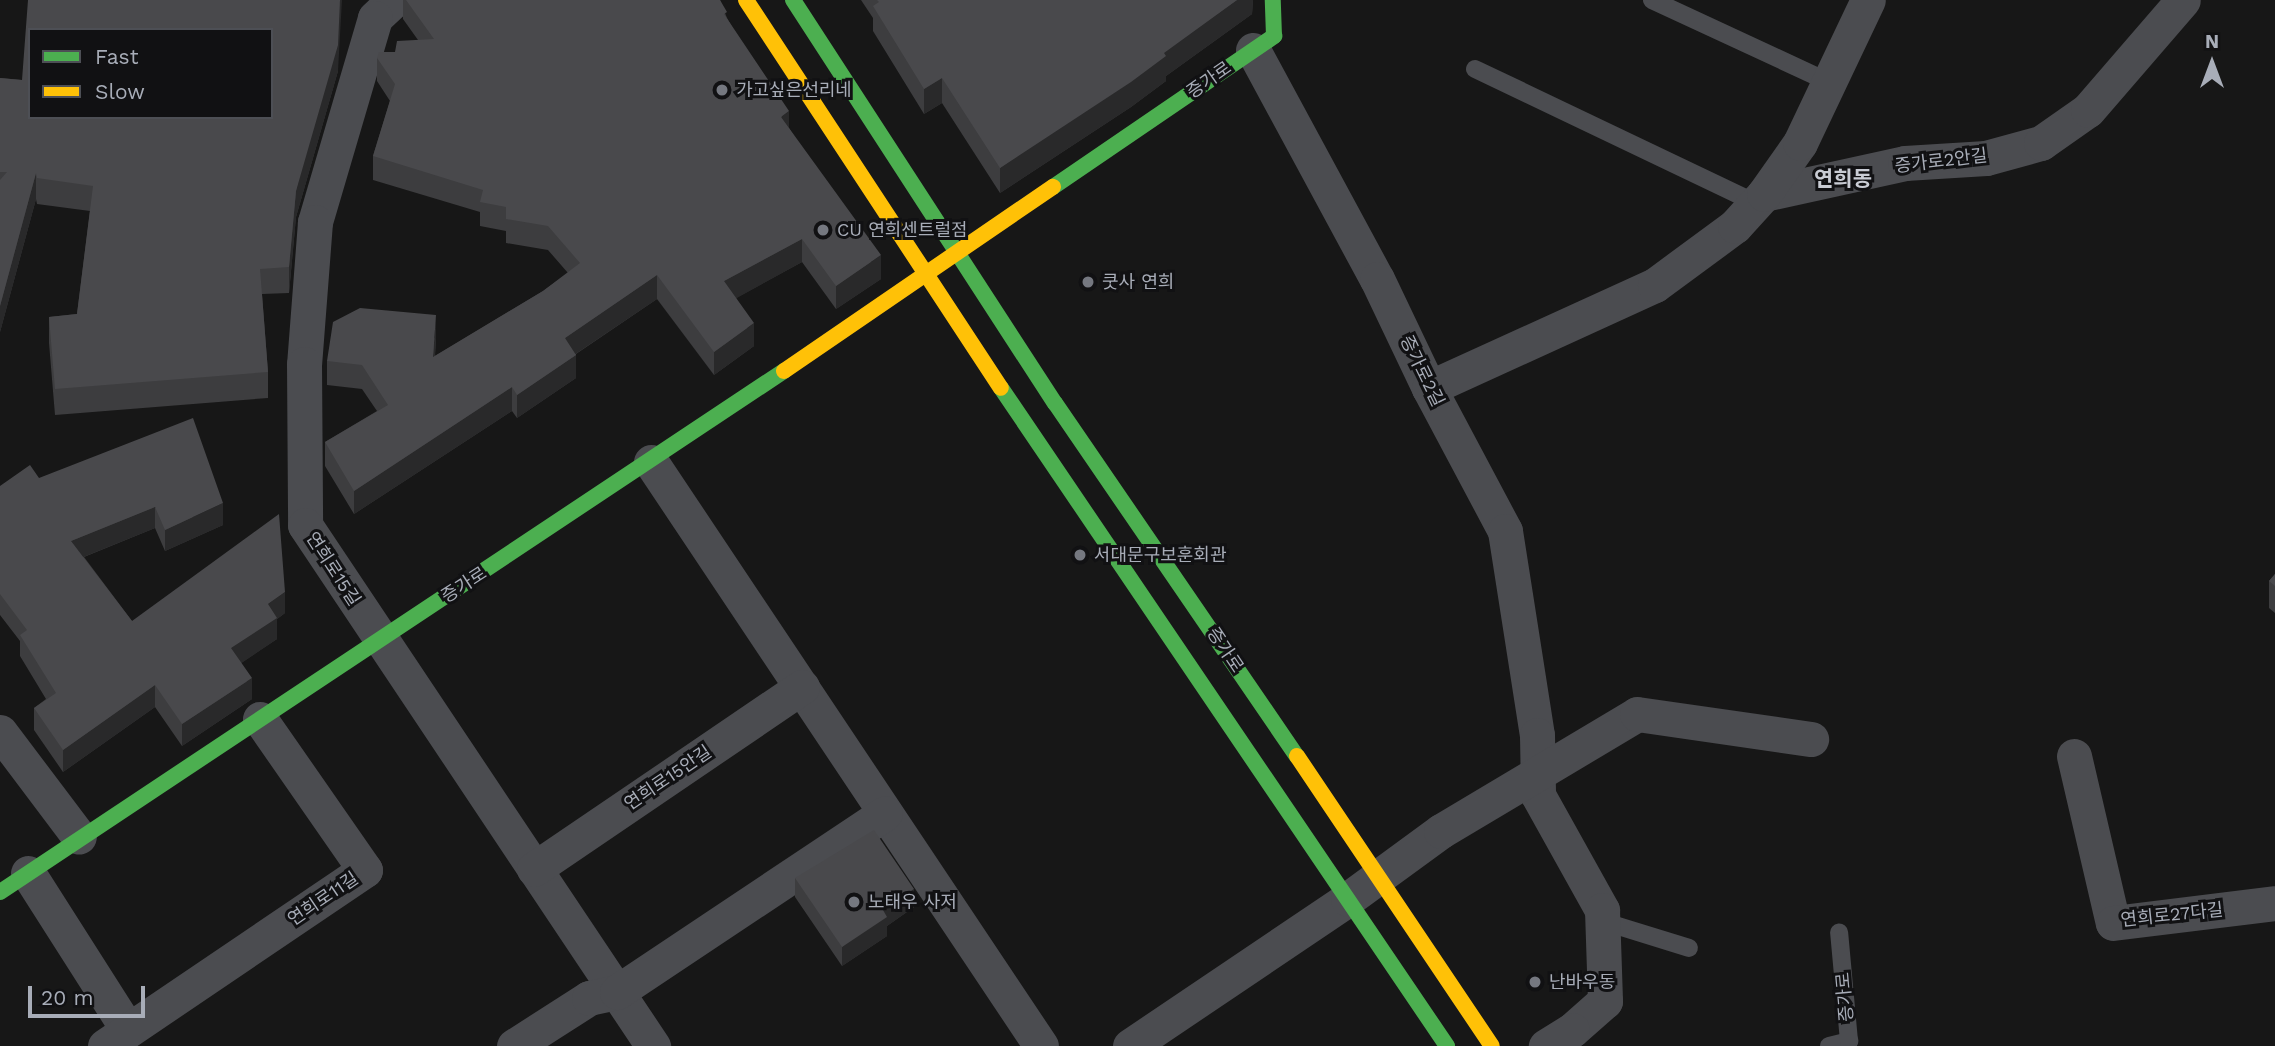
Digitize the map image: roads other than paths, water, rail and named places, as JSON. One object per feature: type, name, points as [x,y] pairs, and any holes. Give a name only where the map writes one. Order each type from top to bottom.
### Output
[{"type":"main road","points":[[746,0],[926,275],[1447,1046]]},
{"type":"main road","name":"증가로","points":[[793,0],[1055,403],[1380,875],[1492,1046]]},
{"type":"main road","points":[[1253,50],[1274,36],[1273,0]]},
{"type":"main road","name":"증가로","points":[[14,882],[651,462],[1253,50]]},
{"type":"street","name":"연희로15길","points":[[394,0],[375,18],[316,222],[304,364],[304,525],[653,1046]]},
{"type":"street","points":[[1429,388],[1656,285],[1735,226],[1800,143],[1868,0]]},
{"type":"street","name":"증가로2안길","points":[[1759,198],[1905,163],[1986,158],[2041,143],[2088,110],[2183,0]]},
{"type":"street","name":"증가로2길","points":[[1253,50],[1377,279],[1429,388],[1505,531],[1537,735],[1535,773]]},
{"type":"street","points":[[651,462],[1041,1046]]},
{"type":"street","name":"연희로15안길","points":[[534,869],[802,687]]},
{"type":"street","points":[[1130,1046],[1348,899],[1441,831],[1637,714],[1811,739]]},
{"type":"street","name":"연희로11길","points":[[14,882],[117,1038],[365,870],[260,719]]},
{"type":"street","points":[[0,732],[79,837]]},
{"type":"street","name":"연희로27다길","points":[[2074,756],[2113,923],[2275,903]]},
{"type":"street","points":[[1535,773],[1538,795],[1602,910],[1605,1001],[1572,1030],[1546,1046]]},
{"type":"street","points":[[514,1046],[589,998],[617,992],[885,813]]},
{"type":"lane","points":[[1652,0],[1829,82]]},
{"type":"lane","points":[[1475,69],[1759,198]]},
{"type":"lane","points":[[1602,921],[1689,948]]},
{"type":"lane","name":"증가로","points":[[1829,1046],[1849,1041],[1839,932]]},
{"type":"place","name":"가고싶은선리네","points":[[722,90]]},
{"type":"place","name":"CU 연희센트럴점","points":[[823,230]]},
{"type":"place","name":"쿳사 연희","points":[[1088,282]]},
{"type":"place","name":"서대문구보훈회관","points":[[1080,555]]},
{"type":"place","name":"노태우 사저","points":[[854,902]]},
{"type":"place","name":"난바우동","points":[[1535,982]]},
{"type":"district","name":"연희동","points":[[1843,179]]}]
